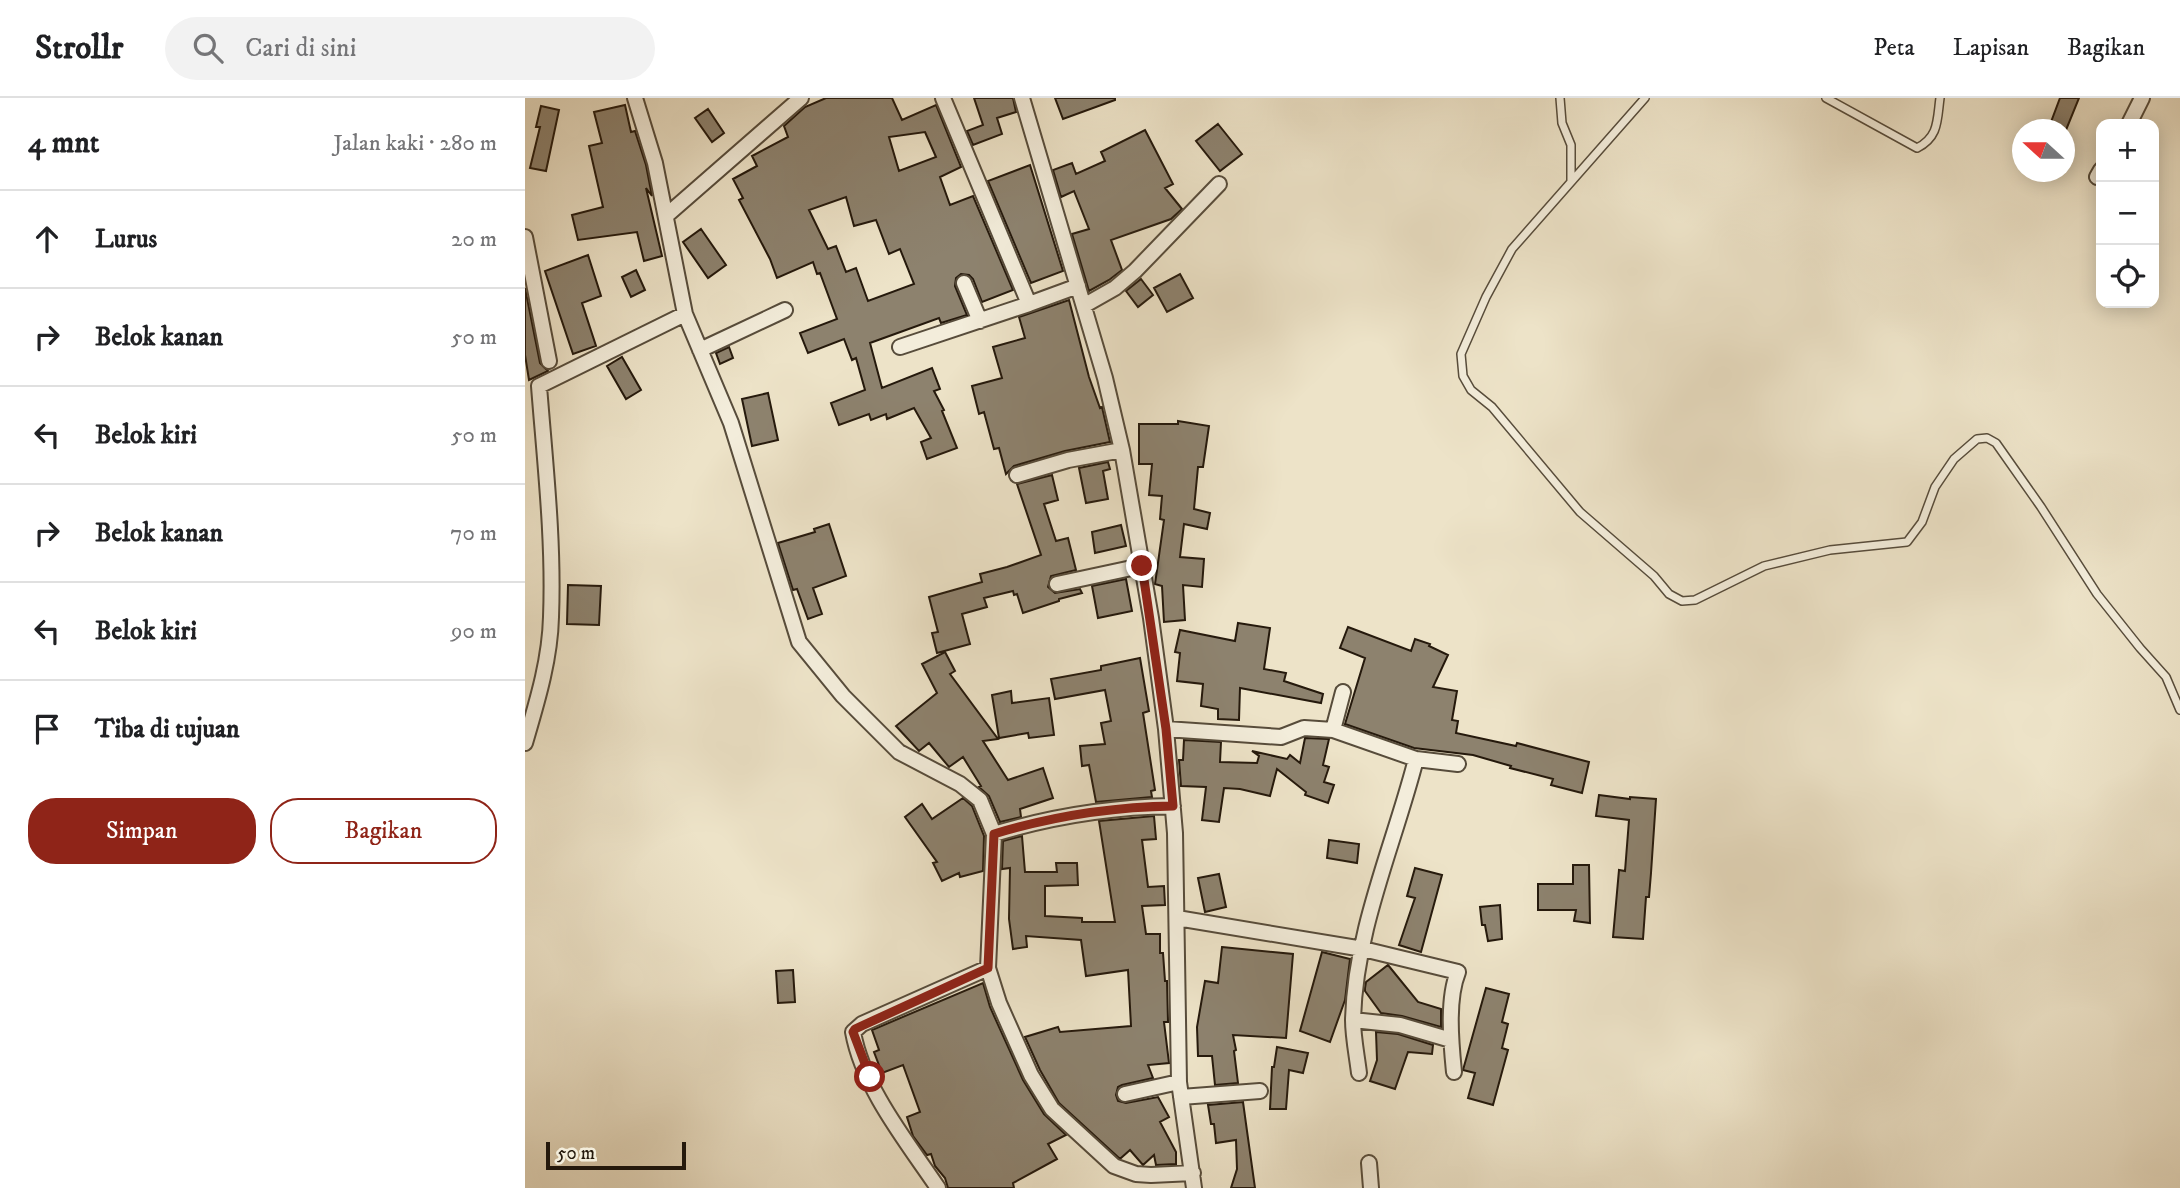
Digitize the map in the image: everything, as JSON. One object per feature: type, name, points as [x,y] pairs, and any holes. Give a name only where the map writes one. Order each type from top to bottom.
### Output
[{"type":"street","points":[[635,98],[655,163],[685,314],[731,423],[799,642],[843,696],[899,752],[960,784],[980,800],[994,834],[988,968],[999,1003],[1021,1054],[1052,1109],[1114,1166],[1136,1174],[1194,1181],[1179,1082],[1173,806],[1166,729],[1142,566],[1122,450],[1085,305],[1022,98]]},
{"type":"street","points":[[667,215],[801,98]]},
{"type":"street","points":[[943,98],[1029,304]]},
{"type":"street","points":[[2132,119],[2142,98]]},
{"type":"street","points":[[1085,305],[1115,288],[1135,271],[1219,184]]},
{"type":"street","points":[[525,237],[549,361]]},
{"type":"street","points":[[964,282],[980,321]]},
{"type":"street","points":[[900,347],[1078,286]]},
{"type":"street","points":[[700,350],[785,310]]},
{"type":"street","points":[[525,743],[542,684],[551,618],[548,504],[532,387],[685,314]]},
{"type":"street","points":[[1017,475],[1068,460],[1122,450]]},
{"type":"street","points":[[1057,584],[1142,566]]},
{"type":"street","points":[[1333,730],[1343,692]]},
{"type":"street","points":[[1166,729],[1280,737],[1304,728],[1333,730],[1416,759],[1458,764]]},
{"type":"street","points":[[1359,1073],[1353,1020],[1363,949],[1380,876],[1404,806],[1416,759]]},
{"type":"street","points":[[994,834],[1036,821],[1114,808],[1173,806]]},
{"type":"street","points":[[1177,918],[1363,949],[1458,972],[1454,982],[1451,1040],[1454,1072]]},
{"type":"street","points":[[938,1188],[886,1112],[858,1050],[853,1032],[862,1024],[988,968]]},
{"type":"street","points":[[1353,1020],[1400,1025],[1451,1040]]},
{"type":"street","points":[[1125,1094],[1179,1082]]},
{"type":"street","points":[[1181,1097],[1260,1091]]},
{"type":"street","points":[[1369,1163],[1371,1188]]},
{"type":"lane","points":[[1560,98],[1562,122],[1571,145],[1571,181]]},
{"type":"lane","points":[[1645,98],[1512,249],[1486,297],[1461,354],[1463,376],[1471,390],[1500,416],[1580,512],[1654,576],[1669,594],[1682,601],[1695,600],[1764,566],[1830,550],[1907,542],[1922,522],[1935,486],[1954,459],[1977,439],[1987,438],[1996,443],[2097,594],[2167,677],[2180,710]]},
{"type":"lane","points":[[1826,98],[1917,148],[1928,143],[1934,132],[1940,98]]},
{"type":"building","points":[[826,98],[892,98],[902,120],[936,105],[961,167],[940,177],[950,205],[973,196],[1013,290],[982,302],[973,279],[969,275],[961,274],[956,278],[955,286],[967,315],[941,323],[939,318],[870,343],[882,388],[932,368],[940,389],[934,391],[944,410],[942,411],[957,448],[927,459],[921,442],[931,438],[914,408],[887,419],[886,414],[871,420],[869,414],[839,425],[831,403],[865,390],[856,358],[852,360],[844,339],[808,353],[800,333],[837,319],[820,273],[817,274],[813,262],[777,278],[739,200],[743,198],[733,179],[757,166],[752,156],[788,137],[784,126],[805,107]],"holes":[[[925,132],[936,157],[899,171],[889,137]],[[846,197],[854,226],[876,220],[889,254],[900,249],[914,284],[868,301],[856,268],[846,272],[836,246],[828,249],[809,210]]]},
{"type":"building","points":[[974,98],[1013,98],[1016,112],[997,118],[1002,134],[973,145],[967,131],[983,125]]},
{"type":"building","points":[[1055,98],[1115,98],[1115,100],[1063,119]]},
{"type":"building","points":[[2060,98],[2079,98],[2070,119],[2052,119]]},
{"type":"building","points":[[625,105],[631,132],[635,131],[646,165],[652,196],[646,188],[662,256],[644,261],[637,232],[578,240],[572,215],[603,207],[589,146],[602,143],[594,112]]},
{"type":"building","points":[[541,106],[559,110],[546,171],[530,168],[540,127],[536,127]]},
{"type":"building","points":[[708,109],[724,133],[712,142],[695,118]]},
{"type":"building","points":[[1218,124],[1242,154],[1220,171],[1196,141]]},
{"type":"building","points":[[1145,130],[1173,184],[1165,188],[1182,209],[1171,219],[1111,240],[1122,270],[1089,291],[1072,234],[1089,229],[1074,191],[1061,197],[1053,170],[1072,163],[1076,174],[1105,161],[1101,152]]},
{"type":"building","points":[[1030,165],[1063,271],[1031,283],[988,181]]},
{"type":"building","points":[[701,229],[726,265],[708,278],[683,242]]},
{"type":"building","points":[[588,255],[601,296],[582,303],[596,346],[573,354],[545,271]]},
{"type":"building","points":[[636,270],[645,290],[631,297],[622,277]]},
{"type":"building","points":[[1180,274],[1193,298],[1167,312],[1154,288]]},
{"type":"building","points":[[1141,279],[1153,295],[1138,307],[1126,291]]},
{"type":"building","points":[[525,288],[540,363],[548,371],[529,380],[525,355]]},
{"type":"building","points":[[1069,300],[1089,377],[1100,408],[1102,407],[1110,442],[1065,451],[1014,466],[1006,474],[999,448],[994,449],[984,412],[979,414],[972,386],[1002,378],[993,347],[1025,338],[1019,317]]},
{"type":"building","points":[[729,347],[733,358],[720,364],[716,353]]},
{"type":"building","points":[[622,357],[641,390],[626,399],[607,366]]},
{"type":"building","points":[[768,393],[778,440],[752,446],[742,399]]},
{"type":"building","points":[[1178,421],[1209,426],[1203,467],[1198,467],[1194,509],[1210,513],[1207,529],[1184,524],[1180,557],[1204,559],[1202,587],[1183,585],[1185,620],[1164,622],[1162,586],[1155,584],[1164,520],[1160,519],[1162,496],[1149,495],[1152,464],[1139,464],[1139,424],[1178,424]]},
{"type":"building","points":[[1108,462],[1110,469],[1103,471],[1108,499],[1086,503],[1079,468]]},
{"type":"building","points":[[1052,475],[1058,500],[1044,504],[1056,541],[1068,538],[1076,570],[1051,576],[1048,587],[1055,593],[1080,589],[1082,593],[1023,613],[1017,594],[1014,595],[1013,591],[984,598],[987,607],[962,614],[970,644],[937,653],[932,633],[938,632],[929,597],[982,582],[980,574],[1041,555],[1017,484]]},
{"type":"building","points":[[829,524],[846,576],[813,588],[822,614],[808,619],[797,589],[793,590],[778,543],[815,532],[814,529]]},
{"type":"building","points":[[1121,525],[1126,546],[1095,553],[1092,532]]},
{"type":"building","points":[[1126,579],[1132,611],[1098,618],[1092,586]]},
{"type":"building","points":[[568,585],[601,586],[599,625],[567,624]]},
{"type":"building","points":[[1238,623],[1270,628],[1264,669],[1286,673],[1284,681],[1323,694],[1321,703],[1240,688],[1239,720],[1218,719],[1218,709],[1201,706],[1203,684],[1177,681],[1180,653],[1175,652],[1180,630],[1235,641]]},
{"type":"building","points":[[1348,627],[1411,651],[1415,639],[1448,655],[1433,687],[1457,691],[1452,720],[1458,721],[1456,733],[1516,746],[1517,743],[1589,762],[1582,793],[1551,785],[1553,779],[1510,768],[1511,766],[1473,755],[1414,748],[1345,724],[1365,658],[1340,648]]},
{"type":"building","points":[[945,652],[955,671],[950,674],[998,739],[983,741],[1008,780],[1043,768],[1053,798],[1020,809],[1021,817],[1000,822],[989,796],[979,787],[981,786],[963,757],[949,767],[929,743],[919,751],[896,726],[937,693],[922,664]]},
{"type":"building","points":[[1140,658],[1149,711],[1143,713],[1155,790],[1151,791],[1152,797],[1096,802],[1089,765],[1082,766],[1080,746],[1105,744],[1101,723],[1111,721],[1105,690],[1055,699],[1051,679],[1101,670],[1101,666]]},
{"type":"building","points":[[1011,691],[1012,703],[1049,698],[1054,735],[1029,738],[1028,733],[999,738],[992,695]]},
{"type":"building","points":[[1305,738],[1329,739],[1323,765],[1329,767],[1324,782],[1334,785],[1328,803],[1305,795],[1306,792],[1277,769],[1270,796],[1224,788],[1219,822],[1202,820],[1206,787],[1181,786],[1179,760],[1183,760],[1184,740],[1221,742],[1220,762],[1257,763],[1259,756],[1252,751],[1287,759],[1290,755],[1300,763]]},
{"type":"building","points":[[1599,795],[1656,799],[1643,939],[1613,937],[1619,870],[1625,871],[1629,820],[1596,816]]},
{"type":"building","points":[[963,798],[972,806],[984,836],[983,871],[960,877],[959,873],[942,881],[933,863],[937,862],[905,817],[922,804],[932,819]]},
{"type":"building","points":[[1154,816],[1156,839],[1142,840],[1148,887],[1164,886],[1165,905],[1142,906],[1146,934],[1160,934],[1160,953],[1163,953],[1167,981],[1168,1022],[1164,1022],[1169,1063],[1148,1065],[1153,1078],[1122,1085],[1118,1087],[1116,1095],[1118,1101],[1126,1103],[1158,1097],[1169,1117],[1160,1122],[1176,1152],[1176,1164],[1156,1165],[1154,1155],[1143,1165],[1130,1150],[1119,1158],[1059,1103],[1025,1037],[1058,1027],[1060,1032],[1131,1026],[1128,970],[1086,976],[1081,940],[1026,936],[1027,947],[1013,949],[1009,919],[1010,868],[1002,869],[1003,841],[1022,836],[1025,872],[1057,872],[1056,863],[1077,863],[1078,885],[1045,886],[1045,916],[1082,918],[1082,922],[1115,922],[1099,821]]},
{"type":"building","points":[[1329,840],[1359,844],[1357,863],[1327,858]]},
{"type":"building","points":[[1573,865],[1589,865],[1590,923],[1574,921],[1576,910],[1538,910],[1538,884],[1573,884]]},
{"type":"building","points":[[1415,868],[1442,875],[1421,952],[1399,945],[1415,898],[1407,896]]},
{"type":"building","points":[[1219,874],[1226,907],[1205,912],[1198,878]]},
{"type":"building","points":[[1500,905],[1502,939],[1488,941],[1485,925],[1482,925],[1480,907]]},
{"type":"building","points":[[1222,947],[1293,954],[1286,1038],[1233,1035],[1238,1083],[1215,1085],[1212,1056],[1198,1056],[1197,1027],[1205,981],[1218,983]]},
{"type":"building","points":[[1322,952],[1350,959],[1345,1000],[1330,1042],[1300,1031]]},
{"type":"building","points":[[1388,965],[1418,1002],[1441,1009],[1441,1027],[1381,1013],[1365,988],[1366,982]]},
{"type":"building","points":[[793,970],[795,1002],[778,1003],[776,971]]},
{"type":"building","points":[[983,983],[990,1007],[1023,1080],[1044,1114],[1066,1135],[1048,1144],[1057,1159],[1013,1183],[1014,1188],[948,1188],[931,1154],[927,1155],[913,1136],[907,1117],[920,1112],[903,1065],[882,1073],[874,1052],[879,1050],[872,1030]]},
{"type":"building","points":[[1486,988],[1509,994],[1502,1022],[1508,1024],[1502,1048],[1508,1050],[1493,1105],[1468,1098],[1475,1073],[1463,1070]]},
{"type":"building","points":[[1376,1032],[1398,1034],[1433,1045],[1432,1054],[1408,1052],[1395,1089],[1370,1081],[1377,1060]]},
{"type":"building","points":[[1277,1047],[1308,1053],[1303,1073],[1289,1070],[1286,1109],[1270,1109],[1272,1067]]},
{"type":"building","points":[[1243,1102],[1255,1188],[1231,1188],[1237,1169],[1236,1140],[1216,1143],[1208,1105]]},
{"type":"route","points":[[870,1077],[855,1041],[855,1029],[988,968],[994,834],[1036,821],[1114,808],[1173,806],[1166,729],[1142,566]]}]
